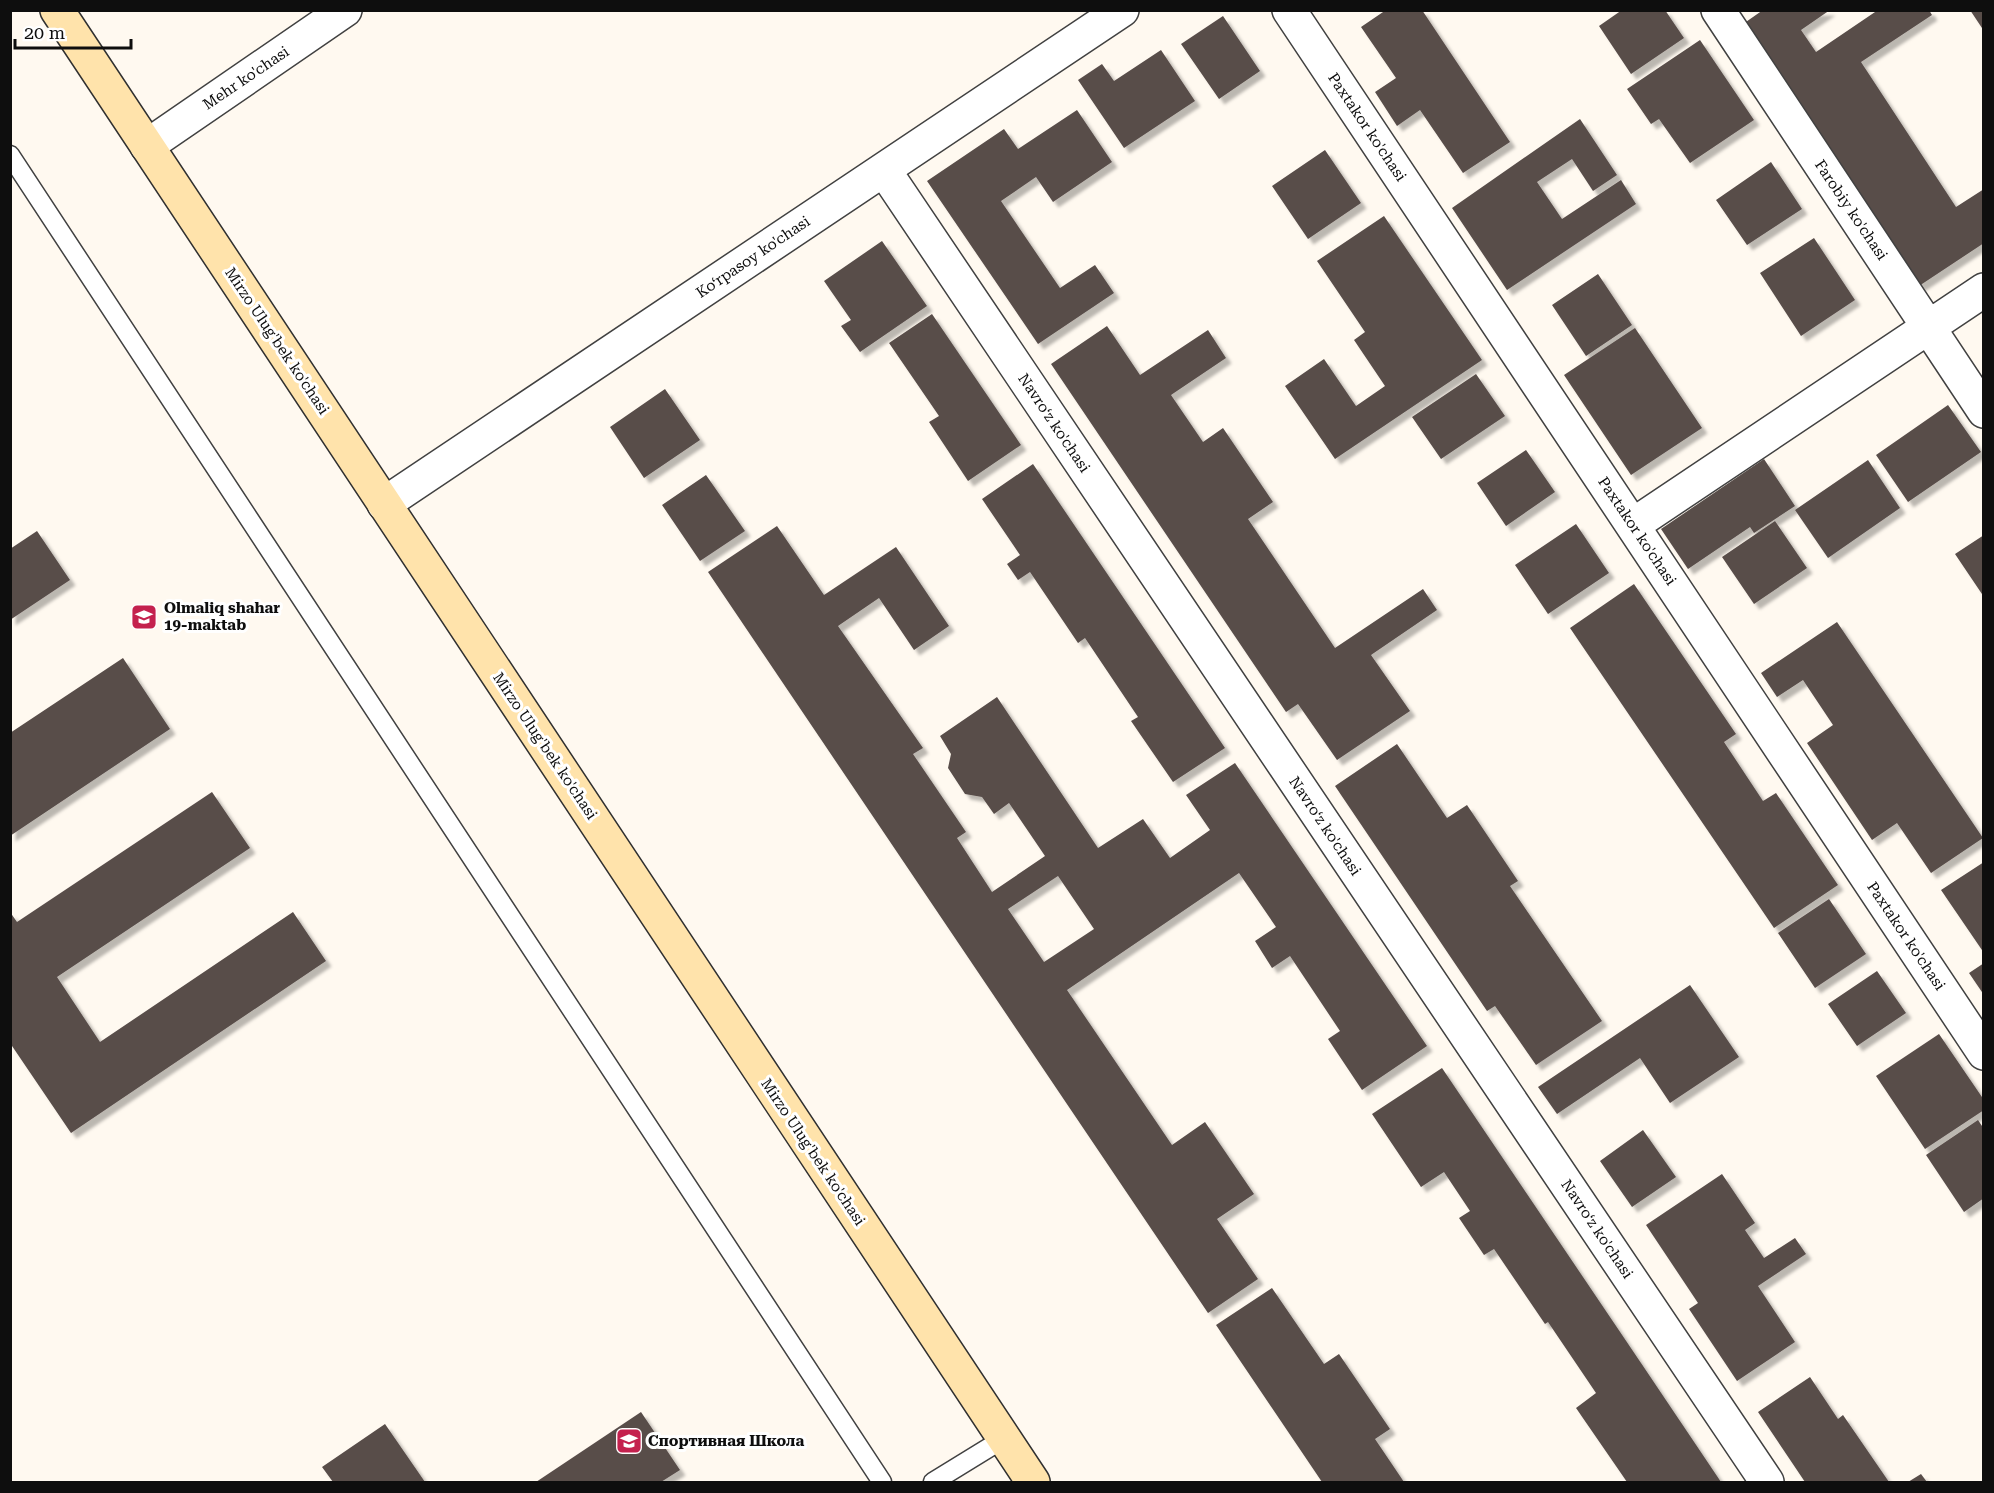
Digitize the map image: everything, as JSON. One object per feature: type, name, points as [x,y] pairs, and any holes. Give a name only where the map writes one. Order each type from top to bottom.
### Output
[{"type":"main road","name":"Mirzo Ulug'bek ko'chasi","points":[[57,10],[1033,1482]]},
{"type":"street","name":"Mehr ko'chasi","points":[[147,146],[345,10]]},
{"type":"street","name":"Ko‘rpasoy ko'chasi","points":[[384,504],[1122,10]]},
{"type":"street","name":"Paxtakor ko'chasi","points":[[1289,10],[1983,1053]]},
{"type":"street","name":"Farobiy ko'chasi","points":[[1718,10],[1983,411]]},
{"type":"street","name":"Navro‘z ko'chasi","points":[[884,170],[1767,1482]]},
{"type":"street","points":[[1633,525],[1983,290]]},
{"type":"lane","points":[[10,155],[882,1482]]},
{"type":"lane","points":[[933,1482],[1003,1438]]},
{"type":"building","points":[[1386,10],[1422,10],[1510,142],[1463,173],[1420,110],[1397,126],[1375,92],[1396,78],[1361,27]]},
{"type":"building","points":[[1622,10],[1665,10],[1684,38],[1631,74],[1599,26]]},
{"type":"building","points":[[1763,10],[1830,10],[1801,30],[1816,52],[1878,10],[1929,10],[1932,15],[1861,62],[1956,207],[1984,189],[1984,243],[1919,286],[1743,24]]},
{"type":"building","points":[[1970,10],[1984,10],[1984,31]]},
{"type":"building","points":[[1223,16],[1260,71],[1219,99],[1181,44]]},
{"type":"building","points":[[1700,40],[1754,120],[1690,163],[1659,119],[1651,124],[1627,89]]},
{"type":"building","points":[[1161,50],[1195,101],[1124,148],[1078,80],[1102,64],[1114,81]]},
{"type":"building","points":[[1077,110],[1112,162],[1053,202],[1036,177],[1001,201],[1060,288],[1095,265],[1114,293],[1038,344],[927,181],[1004,129],[1018,149]]},
{"type":"building","points":[[1580,119],[1617,175],[1593,191],[1572,159],[1537,182],[1562,219],[1621,180],[1636,204],[1507,290],[1452,208]]},
{"type":"building","points":[[1325,150],[1361,203],[1308,239],[1272,186]]},
{"type":"building","points":[[1771,162],[1802,209],[1747,245],[1716,200]]},
{"type":"building","points":[[1384,216],[1482,360],[1335,459],[1285,386],[1324,359],[1356,406],[1385,386],[1354,340],[1365,332],[1317,261]]},
{"type":"building","points":[[1814,238],[1855,300],[1801,336],[1760,273]]},
{"type":"building","points":[[882,241],[927,306],[860,352],[841,326],[851,320],[824,281]]},
{"type":"building","points":[[1598,274],[1632,325],[1586,356],[1552,305]]},
{"type":"building","points":[[932,314],[1021,445],[968,481],[929,422],[939,416],[889,343]]},
{"type":"building","points":[[1107,326],[1140,375],[1208,330],[1226,358],[1171,395],[1203,442],[1223,428],[1273,502],[1248,519],[1335,648],[1423,589],[1437,610],[1371,655],[1410,711],[1337,760],[1298,704],[1286,712],[1051,364]]},
{"type":"building","points":[[1635,328],[1702,428],[1631,475],[1564,375]]},
{"type":"building","points":[[1476,374],[1505,416],[1441,459],[1412,417]]},
{"type":"building","points":[[665,389],[700,440],[644,478],[610,427]]},
{"type":"building","points":[[1948,405],[1981,452],[1908,502],[1876,455]]},
{"type":"building","points":[[1526,450],[1555,492],[1506,526],[1477,483]]},
{"type":"building","points":[[1764,459],[1795,506],[1754,533],[1750,527],[1688,569],[1661,529]]},
{"type":"building","points":[[1868,460],[1900,508],[1828,558],[1795,510]]},
{"type":"building","points":[[1033,464],[1225,748],[1173,782],[1131,721],[1138,717],[1085,638],[1078,643],[1030,572],[1018,580],[1007,564],[1020,555],[982,499]]},
{"type":"building","points":[[706,475],[745,531],[700,561],[662,505]]},
{"type":"building","points":[[1775,521],[1807,568],[1754,604],[1722,557]]},
{"type":"building","points":[[1576,524],[1609,573],[1548,614],[1515,565]]},
{"type":"building","points":[[777,526],[824,595],[896,547],[949,626],[914,650],[879,598],[838,626],[923,748],[913,754],[966,832],[957,838],[992,892],[1045,856],[1009,803],[994,814],[982,797],[965,794],[948,768],[951,754],[940,736],[997,697],[1098,848],[1143,819],[1170,858],[1210,830],[1186,795],[1235,763],[1427,1046],[1362,1090],[1328,1039],[1340,1031],[1290,956],[1272,968],[1255,941],[1276,927],[1239,873],[1067,990],[1172,1145],[1205,1122],[1254,1194],[1217,1219],[1258,1279],[1208,1313],[708,572]],"holes":[[[1058,876],[1094,929],[1044,962],[1008,909]]]},
{"type":"building","points":[[37,531],[70,580],[10,620],[10,549]]},
{"type":"building","points":[[1984,535],[1984,597],[1955,554]]},
{"type":"building","points":[[1634,584],[1736,734],[1724,742],[1763,801],[1776,793],[1838,885],[1774,928],[1570,628]]},
{"type":"building","points":[[1837,622],[1983,838],[1931,873],[1897,823],[1872,840],[1807,743],[1833,725],[1803,680],[1777,697],[1761,673]]},
{"type":"building","points":[[123,658],[170,729],[10,836],[10,733]]},
{"type":"building","points":[[1397,744],[1447,818],[1467,805],[1518,881],[1510,886],[1602,1021],[1536,1065],[1495,1006],[1487,1011],[1335,786]]},
{"type":"building","points":[[212,792],[250,848],[57,977],[100,1042],[293,912],[326,961],[71,1133],[10,1043],[10,912],[17,922]]},
{"type":"building","points":[[1984,862],[1984,953],[1941,890]]},
{"type":"building","points":[[1829,899],[1866,954],[1815,988],[1778,933]]},
{"type":"building","points":[[1984,963],[1984,995],[1969,973]]},
{"type":"building","points":[[1877,971],[1906,1013],[1857,1046],[1828,1004]]},
{"type":"building","points":[[1690,985],[1739,1057],[1670,1103],[1640,1058],[1557,1114],[1538,1087]]},
{"type":"building","points":[[1939,1034],[1984,1100],[1984,1110],[1925,1149],[1876,1076]]},
{"type":"building","points":[[1442,1068],[1721,1482],[1627,1482],[1576,1408],[1596,1393],[1548,1322],[1545,1324],[1494,1249],[1484,1255],[1459,1218],[1470,1211],[1444,1172],[1421,1187],[1372,1114]]},
{"type":"building","points":[[1978,1120],[1984,1129],[1984,1198],[1964,1212],[1926,1155]]},
{"type":"building","points":[[1643,1130],[1676,1177],[1632,1207],[1600,1161]]},
{"type":"building","points":[[1722,1174],[1755,1223],[1745,1230],[1764,1258],[1795,1238],[1806,1254],[1758,1286],[1795,1342],[1737,1381],[1689,1309],[1698,1303],[1646,1225]]},
{"type":"building","points":[[1272,1288],[1324,1364],[1339,1354],[1390,1429],[1375,1439],[1404,1482],[1322,1482],[1216,1325]]},
{"type":"building","points":[[1810,1377],[1838,1419],[1843,1415],[1889,1482],[1805,1482],[1758,1412]]},
{"type":"building","name":"Спортивная Школа","points":[[641,1412],[680,1470],[661,1482],[536,1482]]},
{"type":"building","points":[[385,1424],[425,1482],[333,1482],[322,1467]]},
{"type":"building","points":[[1921,1474],[1927,1482],[1908,1482]]},
{"type":"place","name":"Olmaliq shahar 19-maktab","points":[[144,617]]},
{"type":"place","name":"Спортивная Школа","points":[[629,1441]]}]
